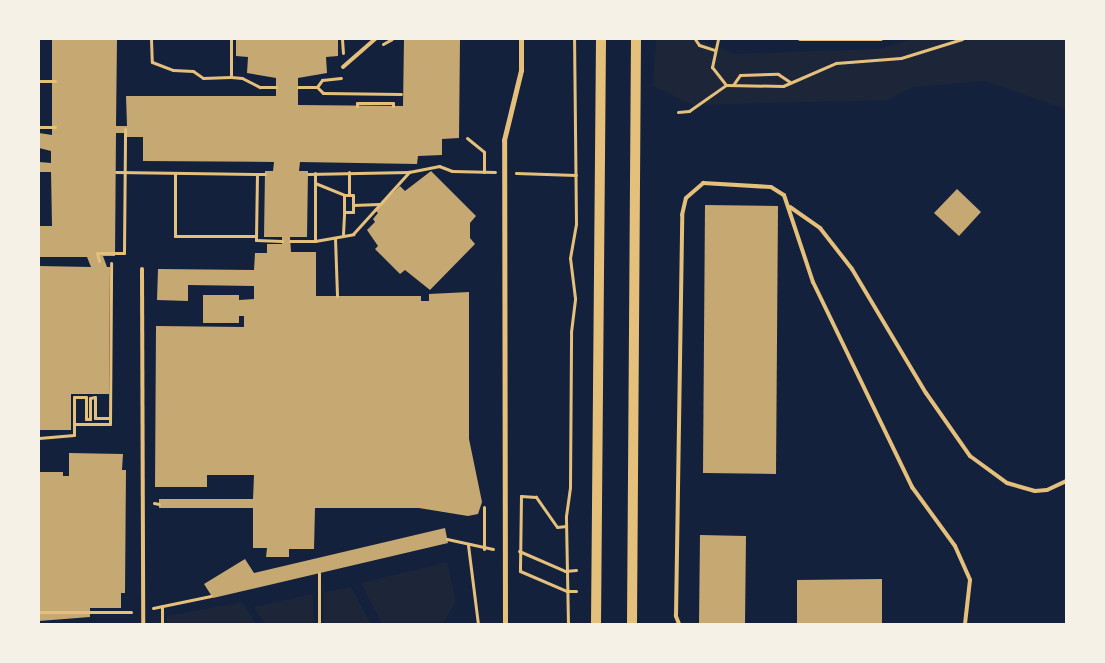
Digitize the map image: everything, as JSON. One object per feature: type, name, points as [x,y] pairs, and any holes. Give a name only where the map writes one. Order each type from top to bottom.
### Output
[{"type":"main road","points":[[596,624],[601,39]]},
{"type":"main road","points":[[632,624],[636,39]]},
{"type":"street","points":[[505,624],[504,140],[521,70],[521,39]]},
{"type":"lane","points":[[343,67],[375,39]]},
{"type":"lane","points":[[800,39],[881,39]]},
{"type":"lane","points":[[679,624],[676,616],[682,215],[686,198],[703,183],[731,183],[771,187],[784,196],[790,207],[817,291],[912,487],[955,546],[970,580],[965,624]]},
{"type":"lane","points":[[790,207],[820,228],[852,269],[926,393],[970,456],[1007,483],[1035,491],[1047,490],[1066,481]]},
{"type":"lane","points":[[142,269],[143,624]]},
{"type":"path","points":[[151,39],[152,62],[173,70],[193,71],[203,78],[242,78],[260,87],[276,87]]},
{"type":"path","points":[[231,39],[231,77]]},
{"type":"path","points":[[568,624],[565,570],[566,526],[570,487],[571,332],[575,298],[570,258],[576,224],[574,39]]},
{"type":"path","points":[[695,39],[699,45],[714,50]]},
{"type":"path","points":[[718,39],[714,50],[712,68],[726,85]]},
{"type":"path","points":[[678,112],[689,112],[726,85],[783,86],[836,63],[901,58],[962,39]]},
{"type":"path","points":[[733,85],[740,75],[778,74],[790,83]]},
{"type":"path","points":[[39,81],[55,81]]},
{"type":"path","points":[[298,87],[317,87],[323,93],[401,94]]},
{"type":"path","points":[[376,94],[376,103]]},
{"type":"path","points":[[357,106],[357,103],[393,103],[393,106]]},
{"type":"path","points":[[39,127],[55,127]]},
{"type":"path","points":[[99,261],[97,253],[124,253],[125,129]]},
{"type":"path","points":[[467,138],[484,152],[484,172]]},
{"type":"path","points":[[308,174],[410,172],[439,166],[452,171],[495,172]]},
{"type":"path","points":[[116,172],[265,174]]},
{"type":"path","points":[[349,172],[349,196]]},
{"type":"path","points":[[290,241],[315,241],[335,238],[343,234],[353,234],[410,172]]},
{"type":"path","points":[[315,173],[315,241]]},
{"type":"path","points":[[516,173],[576,175]]},
{"type":"path","points":[[175,174],[175,236],[256,236]]},
{"type":"path","points":[[257,174],[256,240],[282,241]]},
{"type":"path","points":[[315,183],[344,196],[353,196],[353,212],[344,212]]},
{"type":"path","points":[[343,234],[344,196]]},
{"type":"path","points":[[353,205],[380,204]]},
{"type":"path","points":[[335,238],[337,296]]},
{"type":"path","points":[[74,424],[110,424],[112,264]]},
{"type":"path","points":[[39,438],[74,435],[74,397],[86,397],[86,419],[90,419],[90,398],[95,397],[95,418],[110,418]]},
{"type":"path","points":[[566,526],[557,527],[536,497],[521,496],[520,570],[567,591],[576,591]]},
{"type":"path","points":[[154,503],[159,504]]},
{"type":"path","points":[[482,509],[484,548]]},
{"type":"path","points":[[447,539],[493,549]]},
{"type":"path","points":[[468,545],[478,624]]},
{"type":"path","points":[[516,549],[565,570],[576,570]]},
{"type":"path","points":[[319,573],[319,624]]},
{"type":"path","points":[[153,608],[211,596]]},
{"type":"path","points":[[162,606],[162,624]]},
{"type":"path","points":[[39,612],[131,612]]},
{"type":"shaded area","points":[[656,39],[695,39],[735,54],[880,49],[912,39],[1066,39],[1066,109],[985,81],[913,87],[888,100],[693,105],[653,86]]},
{"type":"shaded area","points":[[447,562],[456,601],[443,624],[382,624],[361,583]]},
{"type":"shaded area","points":[[351,587],[371,624],[324,624],[324,592]]},
{"type":"shaded area","points":[[313,594],[314,624],[265,624],[254,607]]},
{"type":"shaded area","points":[[242,602],[256,624],[167,624],[167,616]]},
{"type":"building","points":[[52,39],[117,39],[116,126],[127,126],[126,96],[276,96],[276,78],[247,73],[248,57],[236,56],[236,39],[338,39],[338,56],[326,57],[327,73],[298,78],[298,105],[403,106],[404,39],[460,39],[459,138],[442,139],[442,155],[418,156],[417,164],[300,162],[299,171],[308,171],[307,237],[290,237],[291,252],[316,252],[316,296],[421,296],[421,301],[429,301],[429,294],[469,292],[469,439],[482,502],[478,514],[468,516],[419,508],[315,508],[314,549],[289,549],[289,557],[266,557],[267,548],[253,548],[253,508],[159,508],[159,499],[253,499],[254,475],[207,475],[207,487],[155,487],[156,326],[244,327],[244,316],[239,316],[239,323],[203,323],[203,295],[239,295],[239,300],[254,299],[254,286],[188,285],[188,301],[157,300],[158,269],[254,270],[255,253],[267,253],[267,244],[282,244],[282,237],[264,237],[265,171],[273,171],[274,162],[143,161],[143,137],[127,137],[127,133],[116,133],[115,256],[103,256],[107,267],[110,267],[109,394],[71,394],[71,430],[39,430],[39,266],[91,267],[87,257],[39,257],[39,226],[52,226],[51,172],[39,172],[39,162],[51,163],[51,151],[39,148],[39,133],[52,135]]},
{"type":"building","points":[[431,171],[476,216],[470,223],[470,238],[475,244],[430,290],[405,270],[400,274],[375,249],[378,246],[367,230],[375,222],[373,219],[378,213],[375,210],[400,186],[405,191]]},
{"type":"building","points":[[957,189],[981,212],[959,236],[934,213]]},
{"type":"building","points":[[705,205],[778,206],[776,474],[703,473]]},
{"type":"building","points":[[69,453],[123,454],[122,470],[126,470],[125,593],[121,593],[121,608],[90,608],[90,617],[39,621],[39,472],[63,472],[63,476],[69,476]]},
{"type":"building","points":[[445,528],[448,543],[213,598],[204,584],[245,559],[254,573]]},
{"type":"building","points":[[700,535],[746,536],[745,624],[699,624]]},
{"type":"building","points":[[882,579],[882,624],[797,624],[797,580]]}]
